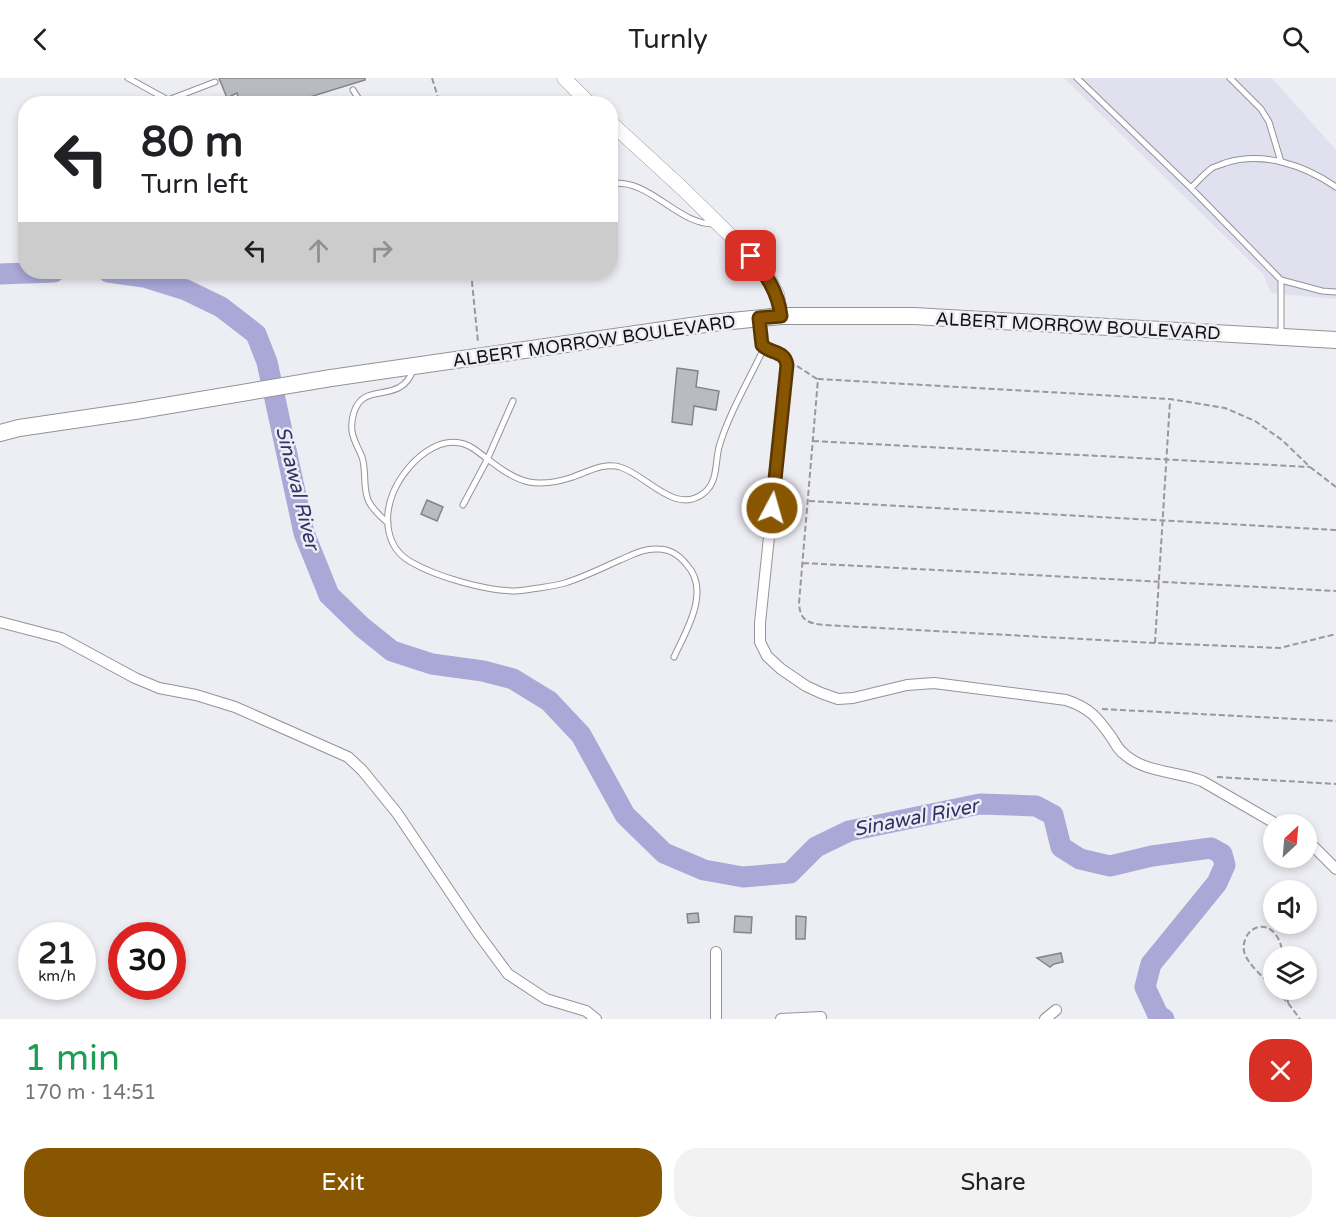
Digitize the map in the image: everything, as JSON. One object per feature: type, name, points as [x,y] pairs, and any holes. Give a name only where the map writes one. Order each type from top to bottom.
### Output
[{"type":"main road","name":"ALBERT MORROW BOULEVARD","points":[[0,433],[19,428],[331,378],[712,323],[781,316],[914,316],[1336,340]]},
{"type":"street","points":[[564,78],[582,96]]},
{"type":"street","points":[[618,129],[751,256],[769,279],[777,294],[781,316]]},
{"type":"street","points":[[759,318],[761,341],[764,348],[781,354],[786,360],[760,622],[760,642],[767,656],[806,686],[838,699],[874,694],[907,685],[934,683],[1066,700],[1082,705],[1092,714],[1122,753],[1137,763],[1162,772],[1202,781],[1263,816]]},
{"type":"street","points":[[0,622],[61,638],[159,688],[235,706],[348,757],[362,770],[397,813],[508,974],[546,999],[586,1011],[596,1019]]},
{"type":"street","points":[[1317,850],[1336,869]]},
{"type":"street","points":[[716,952],[716,1019]]},
{"type":"street","points":[[1046,1019],[1056,1010]]},
{"type":"street","points":[[781,1019],[821,1017]]},
{"type":"lane","points":[[128,78],[159,96]]},
{"type":"lane","points":[[1077,78],[1191,188],[1281,280],[1322,291],[1336,292]]},
{"type":"lane","points":[[1230,78],[1262,109],[1269,122],[1281,162]]},
{"type":"lane","points":[[183,96],[215,82]]},
{"type":"lane","points":[[353,90],[357,96]]},
{"type":"lane","points":[[1191,188],[1214,167],[1236,159],[1261,158],[1306,169],[1336,187]]},
{"type":"lane","points":[[618,183],[639,188],[701,223],[719,224]]},
{"type":"lane","points":[[1281,280],[1281,337]]},
{"type":"lane","points":[[674,657],[696,602],[696,581],[690,567],[677,555],[660,549],[642,550],[563,584],[516,591],[481,587],[444,577],[401,556],[390,539],[388,523],[390,503],[394,490],[417,459],[428,450],[447,442],[462,443],[473,448],[487,460],[527,482],[547,484],[595,468],[618,465],[640,476],[668,496],[679,500],[696,498],[712,484],[717,469],[719,448],[732,414],[764,348]]},
{"type":"lane","points":[[388,523],[369,502],[364,488],[365,471],[363,459],[352,432],[353,416],[358,403],[368,397],[396,390],[405,384],[414,366]]},
{"type":"lane","points":[[463,505],[487,460],[513,401]]},
{"type":"path","points":[[432,78],[438,96]]},
{"type":"path","points":[[472,279],[480,357]]},
{"type":"path","points":[[786,360],[818,379],[1170,399],[1225,408],[1255,421],[1282,440],[1310,467],[1336,486]]},
{"type":"path","points":[[818,379],[800,611],[803,618],[813,623],[1280,648],[1336,634]]},
{"type":"path","points":[[1155,643],[1170,399]]},
{"type":"path","points":[[813,441],[1310,467]]},
{"type":"path","points":[[807,501],[1336,530]]},
{"type":"path","points":[[802,563],[1336,591]]},
{"type":"path","points":[[1082,705],[1108,710],[1336,721]]},
{"type":"path","points":[[1213,776],[1336,784]]},
{"type":"path","points":[[1263,976],[1244,952],[1248,932],[1256,927],[1266,927],[1275,933],[1281,946]]},
{"type":"path","points":[[1285,1000],[1300,1019]]},
{"type":"shaded area","points":[[1064,78],[1272,78],[1336,150],[1336,299],[1271,293],[1263,274]]},
{"type":"building","points":[[219,78],[365,78],[365,80],[313,96],[238,96],[237,93],[226,96]]},
{"type":"building","points":[[677,368],[698,371],[696,387],[719,391],[716,410],[694,406],[692,425],[672,422]]},
{"type":"building","points":[[427,500],[443,507],[437,521],[421,514]]},
{"type":"building","points":[[698,913],[699,922],[688,923],[687,914]]},
{"type":"building","points":[[735,916],[752,917],[751,933],[734,932]]},
{"type":"building","points":[[796,916],[806,917],[805,939],[796,939]]},
{"type":"building","points":[[1061,953],[1063,962],[1050,967],[1037,958]]},
{"type":"waterway","name":"Sinawal River","points":[[0,274],[18,273]]},
{"type":"waterway","name":"Sinawal River","points":[[150,279],[186,290],[221,307],[256,334],[267,362],[304,533],[329,595],[362,627],[392,651],[432,664],[483,671],[513,679],[549,701],[581,735],[625,815],[664,853],[704,870],[743,877],[790,873],[816,847],[849,831],[980,804],[1036,806],[1053,815],[1061,847],[1080,859],[1110,866],[1152,856],[1211,848],[1222,854],[1225,865],[1217,883],[1151,964],[1145,987],[1158,1015],[1164,1019]]},
{"type":"route","points":[[751,256],[769,279],[780,306],[781,316],[759,318],[762,345],[764,348],[781,354],[787,365],[772,508]]}]
